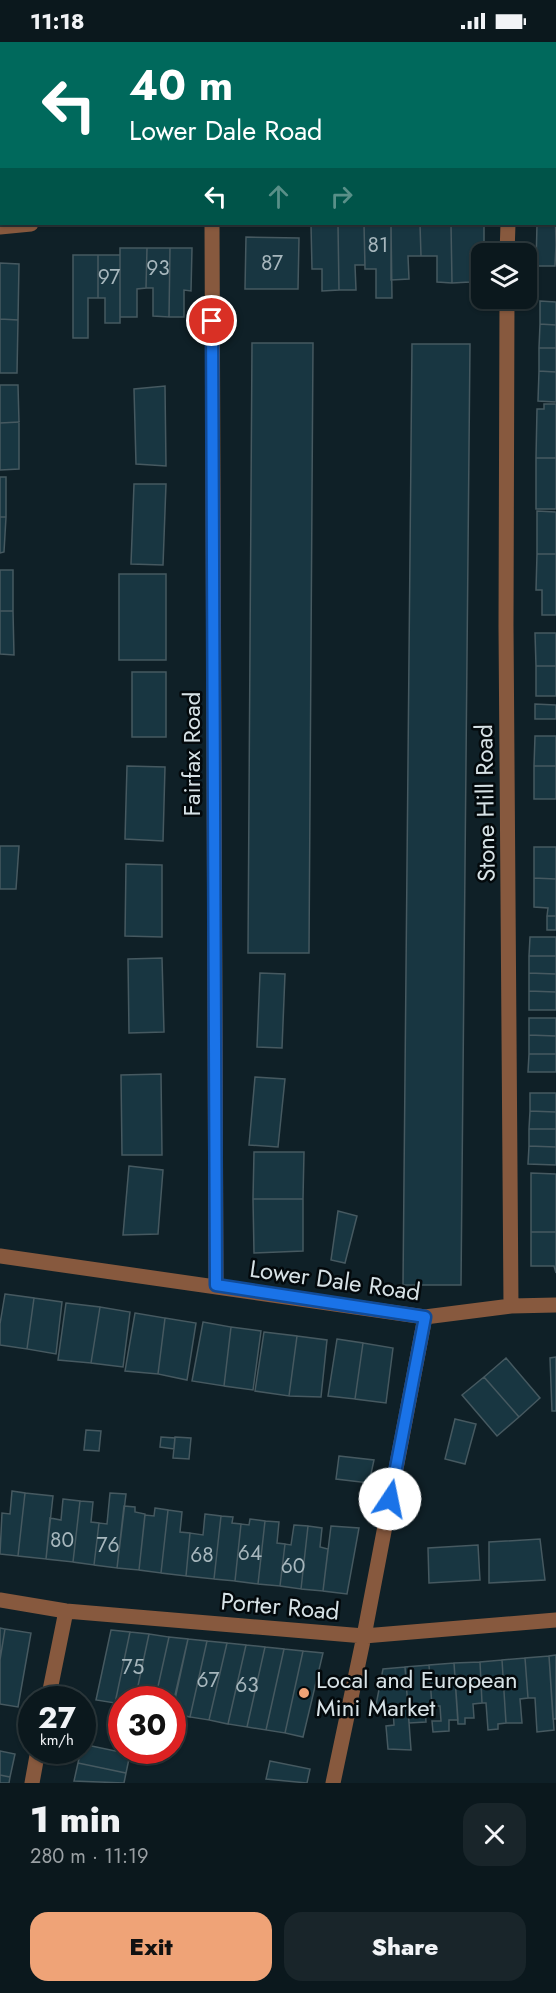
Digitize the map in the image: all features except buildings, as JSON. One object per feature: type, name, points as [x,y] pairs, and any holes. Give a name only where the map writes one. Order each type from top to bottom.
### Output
[{"type":"street","points":[[0,227],[21,225]]},
{"type":"street","name":"Fairfax Road","points":[[212,225],[216,1285]]},
{"type":"street","points":[[507,243],[508,225]]},
{"type":"street","name":"Stone Hill Road","points":[[507,309],[506,637],[511,1306]]},
{"type":"street","name":"Lower Dale Road","points":[[0,1256],[216,1285],[425,1317],[511,1306],[556,1305]]},
{"type":"street","points":[[333,1783],[364,1636],[425,1317]]},
{"type":"street","name":"Porter Road","points":[[0,1600],[66,1611],[364,1636],[556,1620]]},
{"type":"street","points":[[51,1686],[66,1611]]},
{"type":"street","points":[[32,1783],[35,1764]]},
{"type":"place","name":"Local and European Mini Market","points":[[304,1693]]},
{"type":"route","points":[[212,321],[216,1285],[425,1317],[390,1499]]}]
